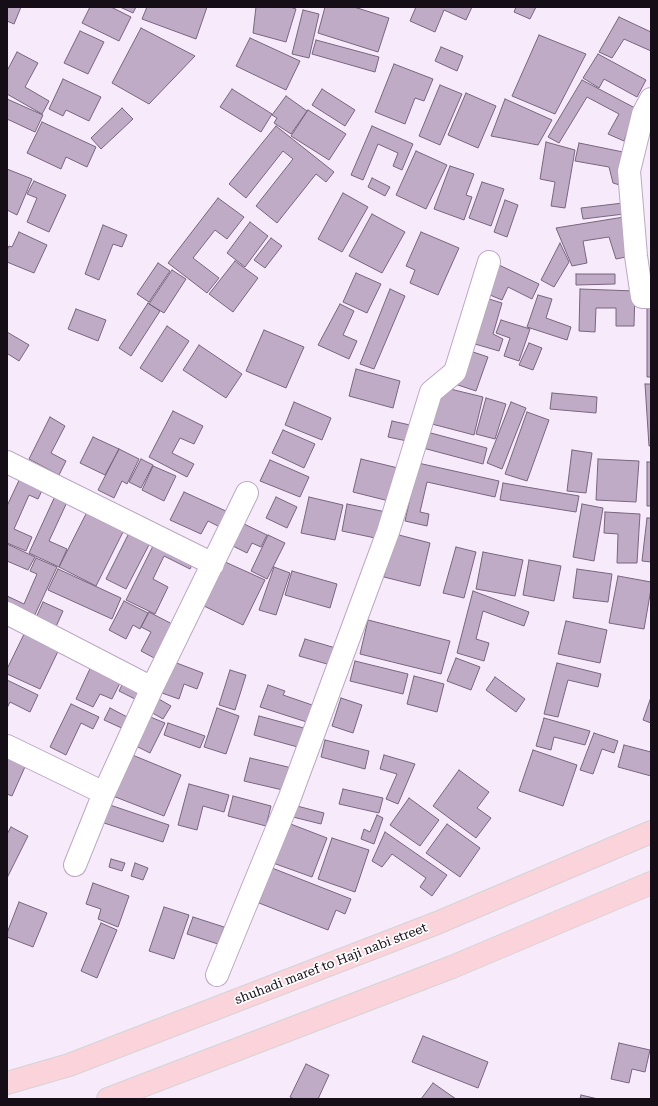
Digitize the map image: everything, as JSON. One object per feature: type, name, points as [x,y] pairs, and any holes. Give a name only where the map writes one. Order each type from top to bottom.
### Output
[{"type":"main road","name":"shuhadi maref to Haji nabi street","points":[[7,1083],[69,1065],[437,923],[651,832]]},
{"type":"main road","points":[[108,1099],[452,967],[651,883]]},
{"type":"street","points":[[651,99],[643,114],[629,171],[636,256],[642,296],[651,297]]},
{"type":"street","points":[[217,975],[290,797],[388,532],[431,392],[456,372],[489,262]]},
{"type":"street","points":[[7,462],[213,564]]},
{"type":"street","points":[[75,864],[104,793],[152,688],[247,494]]},
{"type":"street","points":[[7,613],[152,688]]},
{"type":"street","points":[[7,746],[104,793]]},
{"type":"building","points":[[7,7],[21,7],[14,24],[7,21]]},
{"type":"building","points":[[90,7],[111,7],[131,17],[119,41],[82,23]]},
{"type":"building","points":[[120,7],[136,7],[133,13]]},
{"type":"building","points":[[147,7],[207,7],[196,39],[142,19]]},
{"type":"building","points":[[256,7],[290,7],[296,9],[286,42],[253,33]]},
{"type":"building","points":[[325,7],[354,7],[389,18],[378,52],[318,33]]},
{"type":"building","points":[[416,7],[472,7],[466,20],[444,10],[435,32],[410,21]]},
{"type":"building","points":[[516,7],[536,7],[530,19],[514,12]]},
{"type":"building","points":[[303,10],[319,14],[309,58],[292,54]]},
{"type":"building","points":[[619,17],[651,32],[651,51],[624,39],[612,58],[599,52]]},
{"type":"building","points":[[141,28],[195,56],[149,104],[112,83]]},
{"type":"building","points":[[80,31],[104,42],[88,74],[64,63]]},
{"type":"building","points":[[539,35],[586,54],[555,114],[512,96]]},
{"type":"building","points":[[250,38],[300,61],[286,90],[236,66]]},
{"type":"building","points":[[316,40],[379,57],[375,72],[312,54]]},
{"type":"building","points":[[441,47],[463,56],[457,71],[435,61]]},
{"type":"building","points":[[17,52],[38,63],[25,87],[49,101],[42,114],[7,94],[7,71]]},
{"type":"building","points":[[598,54],[646,80],[637,97],[604,79],[599,88],[583,78]]},
{"type":"building","points":[[394,64],[433,79],[424,101],[415,98],[405,124],[375,112]]},
{"type":"building","points":[[63,79],[101,97],[89,121],[66,110],[63,116],[49,109]]},
{"type":"building","points":[[582,80],[635,108],[624,141],[608,134],[619,114],[587,97],[559,143],[548,137]]},
{"type":"building","points":[[440,85],[462,94],[440,145],[419,136]]},
{"type":"building","points":[[232,89],[272,114],[261,132],[220,107]]},
{"type":"building","points":[[322,89],[355,110],[345,126],[312,105]]},
{"type":"building","points":[[466,93],[496,106],[478,148],[448,135]]},
{"type":"building","points":[[286,96],[307,111],[291,134],[274,123],[277,118],[272,115]]},
{"type":"building","points":[[7,99],[43,115],[35,132],[7,119]]},
{"type":"building","points":[[505,99],[552,120],[538,145],[491,136]]},
{"type":"building","points":[[122,108],[133,119],[101,149],[91,138]]},
{"type":"building","points":[[308,110],[346,134],[329,160],[291,136]]},
{"type":"building","points":[[42,122],[96,147],[87,167],[66,157],[61,169],[27,153]]},
{"type":"building","points":[[276,126],[334,172],[326,182],[316,174],[277,223],[256,206],[293,159],[283,151],[246,198],[229,184]]},
{"type":"building","points":[[372,126],[413,144],[402,170],[393,166],[398,153],[378,144],[363,180],[351,175]]},
{"type":"building","points":[[546,142],[575,150],[565,208],[551,206],[555,182],[540,179]]},
{"type":"building","points":[[579,143],[623,152],[623,186],[613,183],[609,167],[575,161]]},
{"type":"building","points":[[416,151],[447,165],[426,209],[396,195]]},
{"type":"building","points":[[450,166],[474,174],[466,195],[472,197],[464,220],[434,209]]},
{"type":"building","points":[[7,169],[32,179],[17,215],[7,210]]},
{"type":"building","points":[[372,178],[390,187],[385,196],[368,187]]},
{"type":"building","points":[[34,181],[66,195],[49,232],[27,222],[37,198],[27,194]]},
{"type":"building","points":[[482,182],[504,189],[491,226],[469,218]]},
{"type":"building","points":[[343,193],[368,207],[342,252],[318,239]]},
{"type":"building","points":[[218,198],[244,217],[227,239],[215,230],[193,258],[219,278],[207,293],[168,263]]},
{"type":"building","points":[[505,200],[518,205],[507,237],[494,232]]},
{"type":"building","points":[[623,203],[624,214],[583,219],[581,208]]},
{"type":"building","points":[[372,214],[405,232],[382,273],[349,256]]},
{"type":"building","points":[[624,217],[631,256],[616,259],[609,237],[583,241],[587,263],[572,266],[556,228]]},
{"type":"building","points":[[250,222],[268,236],[245,267],[227,253]]},
{"type":"building","points":[[103,225],[127,235],[122,247],[113,244],[99,280],[85,274]]},
{"type":"building","points":[[19,232],[47,245],[34,273],[7,262],[7,250],[9,246],[12,247]]},
{"type":"building","points":[[421,232],[459,248],[438,295],[410,283],[415,270],[406,266]]},
{"type":"building","points":[[271,238],[282,246],[265,268],[254,260]]},
{"type":"building","points":[[560,243],[569,262],[554,287],[541,280]]},
{"type":"building","points":[[235,261],[258,278],[233,312],[209,294]]},
{"type":"building","points":[[158,263],[170,271],[149,302],[137,294]]},
{"type":"building","points":[[499,265],[539,284],[532,299],[508,287],[502,300],[490,295]]},
{"type":"building","points":[[172,270],[186,279],[164,313],[149,304]]},
{"type":"building","points":[[356,273],[381,284],[367,313],[343,302]]},
{"type":"building","points":[[576,274],[615,274],[615,284],[576,285]]},
{"type":"building","points":[[390,289],[405,296],[374,369],[360,364]]},
{"type":"building","points":[[580,289],[635,291],[634,326],[616,326],[616,308],[596,308],[595,332],[579,331]]},
{"type":"building","points":[[538,295],[552,299],[546,318],[571,327],[567,340],[527,327]]},
{"type":"building","points":[[489,299],[502,303],[493,334],[503,339],[499,351],[475,344]]},
{"type":"building","points":[[647,302],[651,302],[651,377],[647,377]]},
{"type":"building","points":[[148,303],[160,311],[131,356],[119,348]]},
{"type":"building","points":[[340,304],[354,311],[343,335],[357,341],[349,359],[318,345]]},
{"type":"building","points":[[76,309],[106,320],[98,341],[68,329]]},
{"type":"building","points":[[501,320],[530,329],[519,361],[504,356],[510,338],[496,333]]},
{"type":"building","points":[[167,326],[189,341],[162,382],[140,368]]},
{"type":"building","points":[[264,330],[304,347],[286,388],[246,371]]},
{"type":"building","points":[[7,332],[29,345],[19,361],[8,354],[7,355]]},
{"type":"building","points":[[529,343],[542,348],[533,370],[519,365]]},
{"type":"building","points":[[199,345],[242,374],[226,398],[183,370]]},
{"type":"building","points":[[467,350],[488,357],[476,391],[455,384]]},
{"type":"building","points":[[356,369],[400,381],[393,408],[349,396]]},
{"type":"building","points":[[645,384],[651,384],[651,446],[649,446]]},
{"type":"building","points":[[442,387],[483,397],[474,435],[432,424]]},
{"type":"building","points":[[552,393],[597,397],[596,413],[550,409]]},
{"type":"building","points":[[486,398],[506,404],[495,439],[476,434]]},
{"type":"building","points":[[294,402],[331,418],[322,440],[285,425]]},
{"type":"building","points":[[511,402],[526,408],[502,469],[487,463]]},
{"type":"building","points":[[173,411],[203,426],[194,444],[180,438],[172,453],[194,464],[187,477],[149,457]]},
{"type":"building","points":[[527,412],[549,420],[527,481],[505,474]]},
{"type":"building","points":[[50,417],[65,426],[51,453],[66,461],[59,475],[29,459]]},
{"type":"building","points":[[392,421],[410,425],[407,441],[388,437]]},
{"type":"building","points":[[283,430],[315,444],[304,468],[272,453]]},
{"type":"building","points":[[427,432],[487,448],[483,464],[423,448]]},
{"type":"building","points":[[93,437],[119,449],[105,475],[80,463]]},
{"type":"building","points":[[119,449],[139,459],[127,484],[122,481],[114,498],[98,490]]},
{"type":"building","points":[[572,450],[592,453],[586,493],[567,491]]},
{"type":"building","points":[[141,459],[153,465],[141,488],[129,482]]},
{"type":"building","points":[[361,459],[398,468],[389,501],[353,492]]},
{"type":"building","points":[[598,459],[639,461],[636,502],[596,500]]},
{"type":"building","points":[[270,460],[309,477],[300,497],[260,481]]},
{"type":"building","points":[[647,462],[651,462],[651,506],[647,506]]},
{"type":"building","points":[[418,463],[499,481],[495,497],[427,482],[420,512],[429,514],[427,526],[405,521]]},
{"type":"building","points":[[153,466],[176,476],[164,501],[142,490]]},
{"type":"building","points":[[22,474],[45,484],[38,499],[29,495],[14,529],[32,537],[26,551],[7,543],[7,506]]},
{"type":"building","points":[[503,483],[579,496],[576,512],[500,500]]},
{"type":"building","points":[[184,492],[228,512],[220,527],[208,521],[201,534],[170,520]]},
{"type":"building","points":[[56,494],[68,500],[49,541],[67,549],[59,567],[29,553]]},
{"type":"building","points":[[276,497],[297,507],[287,528],[266,518]]},
{"type":"building","points":[[309,497],[343,505],[335,540],[301,533]]},
{"type":"building","points":[[347,504],[386,512],[380,539],[342,531]]},
{"type":"building","points":[[582,504],[603,508],[594,561],[573,557]]},
{"type":"building","points":[[89,508],[126,526],[96,586],[59,567]]},
{"type":"building","points":[[605,512],[640,514],[637,563],[617,563],[618,534],[604,533]]},
{"type":"building","points":[[647,518],[651,518],[651,562],[642,561]]},
{"type":"building","points":[[242,523],[267,535],[261,547],[252,543],[247,553],[231,545]]},
{"type":"building","points":[[131,529],[152,539],[126,589],[106,579]]},
{"type":"building","points":[[395,534],[430,543],[420,586],[384,577]]},
{"type":"building","points":[[268,535],[285,543],[267,579],[251,571]]},
{"type":"building","points":[[156,540],[195,558],[190,569],[164,556],[153,579],[168,587],[155,614],[126,600]]},
{"type":"building","points":[[7,544],[35,557],[28,570],[7,561]]},
{"type":"building","points":[[456,547],[476,552],[464,598],[443,593]]},
{"type":"building","points":[[483,552],[523,560],[515,596],[476,589]]},
{"type":"building","points":[[36,558],[57,567],[32,621],[7,610],[7,596],[24,604],[37,574],[30,571]]},
{"type":"building","points":[[529,560],[561,566],[554,601],[523,595]]},
{"type":"building","points":[[223,561],[265,580],[243,625],[202,605]]},
{"type":"building","points":[[274,567],[290,573],[276,615],[259,610]]},
{"type":"building","points":[[58,569],[121,598],[112,619],[48,590]]},
{"type":"building","points":[[577,569],[612,574],[608,602],[573,598]]},
{"type":"building","points":[[292,571],[337,584],[330,608],[285,595]]},
{"type":"building","points":[[618,576],[651,582],[644,629],[609,623]]},
{"type":"building","points":[[473,591],[529,612],[524,626],[483,611],[476,639],[489,643],[484,661],[457,653]]},
{"type":"building","points":[[124,601],[148,613],[140,629],[133,625],[126,639],[109,630]]},
{"type":"building","points":[[43,602],[63,611],[55,629],[35,620]]},
{"type":"building","points":[[149,612],[176,626],[158,660],[141,651],[151,632],[141,627]]},
{"type":"building","points":[[368,620],[450,641],[441,674],[360,654]]},
{"type":"building","points":[[566,621],[607,630],[600,663],[558,654]]},
{"type":"building","points":[[27,628],[61,645],[40,689],[7,674],[7,669]]},
{"type":"building","points":[[305,639],[339,649],[334,666],[299,656]]},
{"type":"building","points":[[456,658],[480,667],[471,690],[447,681]]},
{"type":"building","points":[[94,660],[124,675],[112,699],[100,694],[93,707],[76,699]]},
{"type":"building","points":[[355,661],[408,674],[403,694],[350,681]]},
{"type":"building","points":[[174,662],[203,673],[197,689],[184,684],[179,699],[162,693]]},
{"type":"building","points":[[557,663],[601,674],[598,687],[568,680],[558,717],[544,714]]},
{"type":"building","points":[[230,670],[246,675],[235,710],[219,705]]},
{"type":"building","points":[[414,676],[444,684],[437,712],[407,704]]},
{"type":"building","points":[[126,677],[146,687],[139,701],[119,691]]},
{"type":"building","points":[[495,677],[525,699],[516,712],[486,690]]},
{"type":"building","points":[[7,680],[38,695],[30,712],[10,702],[7,708]]},
{"type":"building","points":[[268,685],[285,691],[283,695],[318,707],[313,724],[260,707]]},
{"type":"building","points":[[651,697],[651,723],[643,720]]},
{"type":"building","points":[[157,698],[171,706],[163,719],[149,711]]},
{"type":"building","points":[[341,698],[362,705],[353,733],[332,726]]},
{"type":"building","points":[[71,704],[99,717],[93,729],[81,723],[66,755],[50,747]]},
{"type":"building","points":[[110,708],[131,719],[126,730],[104,720]]},
{"type":"building","points":[[217,708],[239,716],[226,754],[204,747]]},
{"type":"building","points":[[148,716],[165,723],[150,753],[134,745]]},
{"type":"building","points":[[259,716],[311,730],[305,749],[254,735]]},
{"type":"building","points":[[544,718],[590,731],[585,745],[554,737],[551,750],[536,746]]},
{"type":"building","points":[[168,723],[205,736],[200,748],[164,735]]},
{"type":"building","points":[[594,733],[618,741],[614,753],[602,749],[593,774],[580,770]]},
{"type":"building","points":[[325,740],[369,751],[365,769],[321,757]]},
{"type":"building","points":[[624,745],[651,752],[651,776],[618,767]]},
{"type":"building","points":[[533,750],[577,765],[563,806],[519,791]]},
{"type":"building","points":[[7,751],[28,760],[12,796],[7,794]]},
{"type":"building","points":[[130,754],[181,775],[164,816],[113,796]]},
{"type":"building","points":[[384,755],[415,764],[398,804],[386,799],[397,774],[380,769]]},
{"type":"building","points":[[250,758],[292,768],[287,791],[244,781]]},
{"type":"building","points":[[459,770],[489,792],[477,808],[491,818],[476,838],[433,806]]},
{"type":"building","points":[[189,784],[229,795],[224,812],[203,806],[197,830],[178,825]]},
{"type":"building","points":[[343,789],[383,798],[379,813],[339,804]]},
{"type":"building","points":[[233,796],[271,806],[266,826],[228,816]]},
{"type":"building","points":[[409,798],[439,820],[420,846],[390,825]]},
{"type":"building","points":[[107,804],[169,825],[163,842],[101,822]]},
{"type":"building","points":[[297,806],[324,813],[321,824],[293,817]]},
{"type":"building","points":[[377,815],[383,818],[374,844],[361,839],[364,829],[370,832]]},
{"type":"building","points":[[288,823],[327,838],[312,877],[273,863]]},
{"type":"building","points":[[447,824],[480,848],[460,877],[426,853]]},
{"type":"building","points":[[11,827],[28,836],[7,878],[7,834]]},
{"type":"building","points":[[385,832],[447,875],[432,896],[420,887],[426,878],[392,854],[382,867],[372,861]]},
{"type":"building","points":[[332,838],[369,850],[355,892],[318,879]]},
{"type":"building","points":[[111,859],[125,863],[122,871],[109,867]]},
{"type":"building","points":[[135,863],[148,868],[143,880],[131,876]]},
{"type":"building","points":[[272,868],[351,899],[345,914],[336,910],[328,930],[259,903]]},
{"type":"building","points":[[93,883],[129,896],[118,927],[98,919],[101,909],[86,904]]},
{"type":"building","points":[[19,902],[47,913],[33,947],[7,937],[7,933]]},
{"type":"building","points":[[164,907],[189,915],[174,959],[149,951]]},
{"type":"building","points":[[193,917],[224,927],[218,944],[187,934]]},
{"type":"building","points":[[101,923],[117,930],[97,978],[81,971]]},
{"type":"building","points":[[423,1036],[488,1062],[478,1088],[412,1062]]},
{"type":"building","points":[[619,1043],[650,1050],[645,1072],[632,1069],[629,1083],[611,1079]]},
{"type":"building","points":[[306,1064],[329,1075],[318,1099],[294,1099],[290,1097]]},
{"type":"building","points":[[433,1083],[456,1099],[421,1099]]},
{"type":"building","points":[[581,1095],[598,1099],[580,1099]]}]
